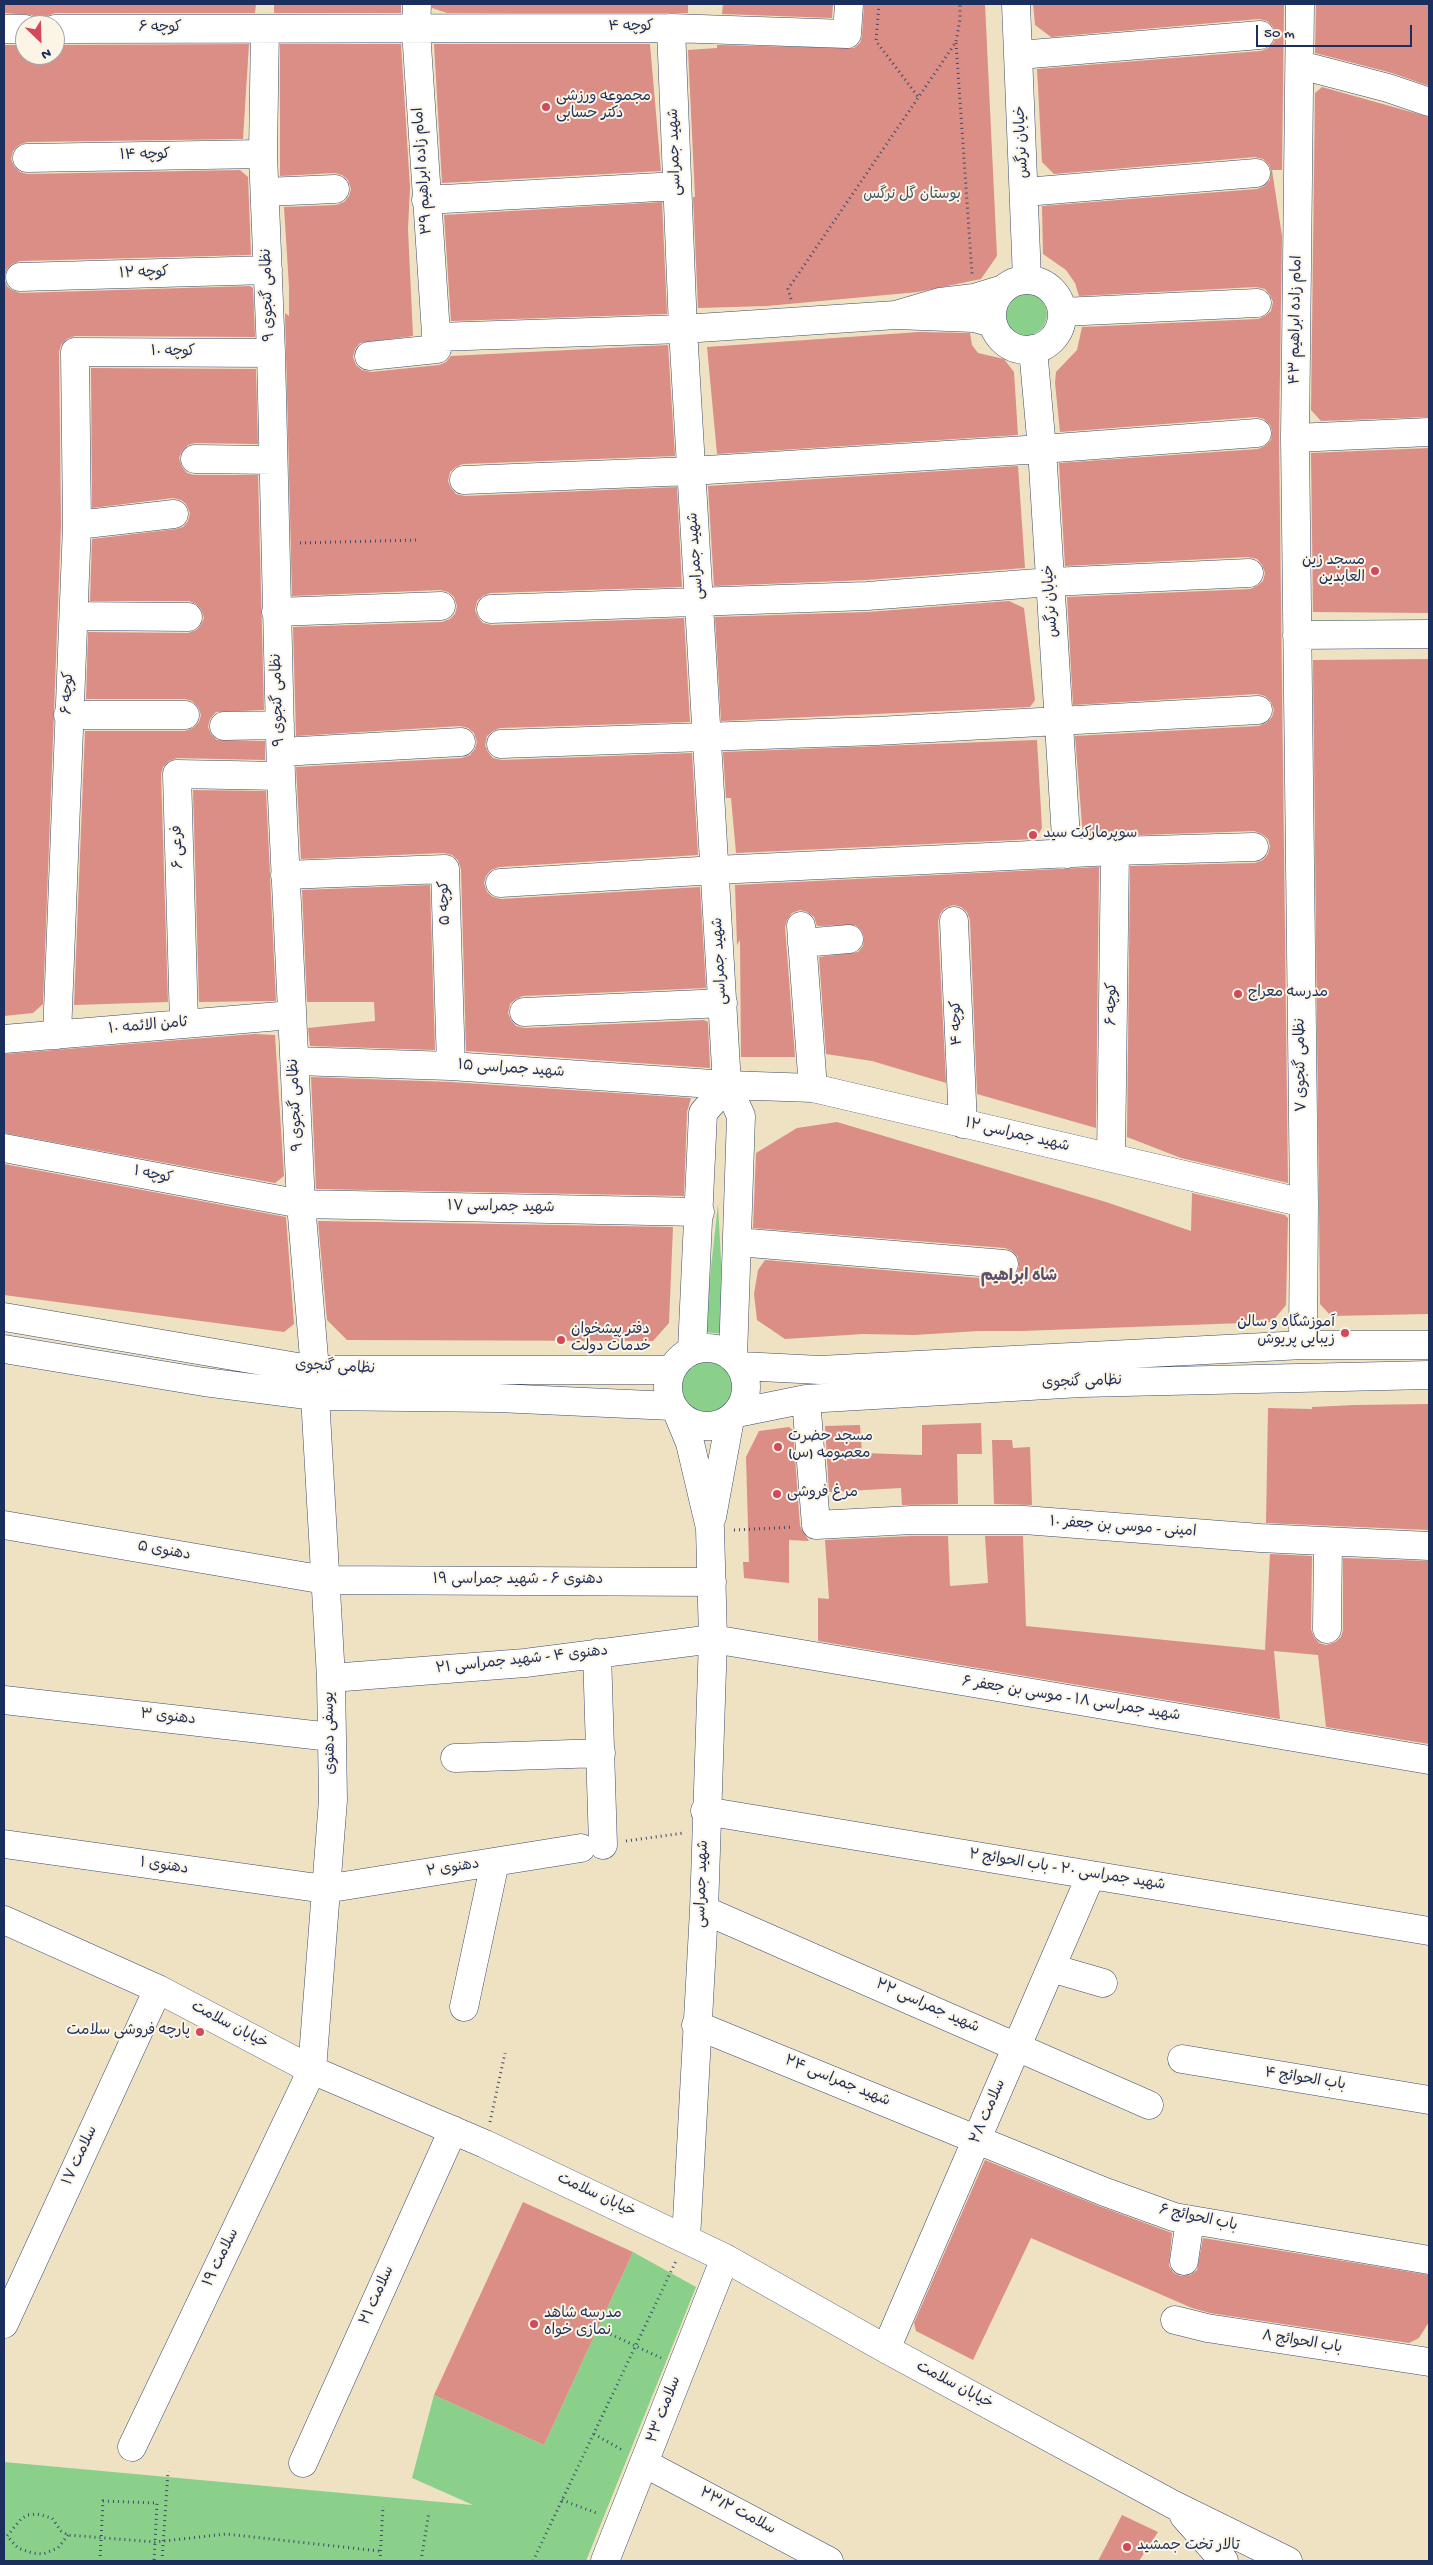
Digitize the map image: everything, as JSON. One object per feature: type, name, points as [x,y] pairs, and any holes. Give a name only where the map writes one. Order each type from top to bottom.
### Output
[{"type":"street","name":"کوچه ۴","points":[[417,17],[847,34],[849,4]]},
{"type":"street","name":"خیابان نرگس","points":[[1015,284],[1025,192],[1016,4]]},
{"type":"street","name":"امام زاده ابراهیم ۴۳","points":[[1297,635],[1295,438],[1300,4]]},
{"type":"street","points":[[265,29],[417,17]]},
{"type":"street","name":"امام زاده ابراهیم ۳۹","points":[[417,17],[426,200],[436,337]]},
{"type":"street","name":"شهید جمراسی","points":[[671,28],[683,329],[716,870],[727,1085],[741,1116],[737,1242],[737,1362]]},
{"type":"street","name":"کوچه ۶","points":[[65,29],[265,29]]},
{"type":"street","name":"نظامی گنجوی ۹","points":[[265,29],[263,154],[272,353],[276,612],[281,764],[301,1204],[315,1383]]},
{"type":"street","points":[[1019,55],[1260,35]]},
{"type":"street","points":[[1300,65],[1388,88],[1429,102]]},
{"type":"street","name":"کوچه ۱۴","points":[[27,158],[263,154]]},
{"type":"street","points":[[1025,192],[1256,173]]},
{"type":"street","points":[[426,200],[552,191],[677,186]]},
{"type":"street","points":[[265,192],[335,189]]},
{"type":"street","name":"کوچه ۱۲","points":[[20,277],[268,270]]},
{"type":"street","points":[[885,316],[940,302],[974,298],[1015,284],[1047,285],[1057,297],[1062,312],[1059,328],[1049,342],[1033,349],[1023,349],[1004,341],[994,323],[992,311],[996,299],[1015,284]]},
{"type":"street","points":[[1062,312],[1257,304]]},
{"type":"street","points":[[369,356],[437,349],[436,337],[560,331],[683,329],[885,316],[974,318],[994,323]]},
{"type":"street","name":"خیابان نرگس","points":[[1033,349],[1051,582],[1067,854]]},
{"type":"street","name":"کوچه ۶","points":[[57,1035],[68,715],[77,525],[75,352]]},
{"type":"street","name":"کوچه ۱۰","points":[[75,352],[272,353]]},
{"type":"street","points":[[1295,438],[1429,432]]},
{"type":"street","points":[[464,480],[691,470],[1042,450],[1257,433]]},
{"type":"street","points":[[195,459],[273,460]]},
{"type":"street","points":[[77,525],[174,514]]},
{"type":"street","points":[[491,609],[867,596],[1051,582],[1249,573]]},
{"type":"street","points":[[276,612],[441,606]]},
{"type":"street","points":[[74,616],[188,617]]},
{"type":"street","points":[[1297,635],[1429,634]]},
{"type":"street","name":"نظامی گنجوی ۷","points":[[1297,635],[1304,1203],[1303,1344]]},
{"type":"street","points":[[502,744],[876,731],[1258,710]]},
{"type":"street","points":[[68,715],[185,715]]},
{"type":"street","points":[[224,726],[280,725]]},
{"type":"street","points":[[281,764],[461,742]]},
{"type":"street","name":"فرعی ۶","points":[[184,1024],[177,774],[281,764]]},
{"type":"street","points":[[500,883],[716,870],[1115,851],[1254,847]]},
{"type":"street","name":"کوچه ۶","points":[[1111,1158],[1115,851]]},
{"type":"street","name":"کوچه ۵","points":[[286,875],[445,869],[451,1066]]},
{"type":"street","name":"کوچه ۴","points":[[954,921],[963,1124]]},
{"type":"street","points":[[813,1088],[801,935],[849,939]]},
{"type":"street","points":[[524,1012],[723,1003]]},
{"type":"street","name":"ثامن الائمه ۱۰","points":[[4,1039],[292,1015]]},
{"type":"street","name":"شهید جمراسی ۱۵","points":[[295,1061],[451,1066],[727,1085]]},
{"type":"street","points":[[692,1350],[700,1212],[703,1113],[727,1085]]},
{"type":"street","name":"شهید جمراسی ۱۲","points":[[727,1085],[813,1088],[1304,1203]]},
{"type":"street","name":"کوچه ۱","points":[[4,1148],[301,1204]]},
{"type":"street","name":"شهید جمراسی ۱۷","points":[[301,1204],[700,1212]]},
{"type":"street","points":[[737,1242],[1004,1264]]},
{"type":"street","name":"نظامی گنجوی","points":[[4,1317],[315,1383],[675,1410]]},
{"type":"street","name":"نظامی گنجوی","points":[[737,1362],[820,1370],[1303,1344],[1429,1345]]},
{"type":"street","points":[[714,1348],[737,1362],[746,1378],[746,1390],[744,1402],[734,1416],[710,1528],[690,1443],[668,1394],[668,1382],[671,1370],[683,1355],[692,1350],[714,1348]]},
{"type":"street","name":"نظامی گنجوی","points":[[4,1350],[204,1382],[315,1383],[671,1370]]},
{"type":"street","name":"نظامی گنجوی","points":[[734,1416],[806,1399],[1081,1382],[1429,1375]]},
{"type":"street","name":"یوسفی دهنوی","points":[[312,2070],[332,1800],[331,1678],[324,1580],[315,1383]]},
{"type":"street","points":[[806,1399],[816,1526]]},
{"type":"street","points":[[675,1410],[698,1425],[709,1426],[734,1416]]},
{"type":"street","name":"امینی - موسی بن جعفر ۱۰","points":[[816,1526],[912,1520],[1024,1520],[1328,1542],[1429,1546]]},
{"type":"street","name":"دهنوی ۵","points":[[4,1525],[324,1580]]},
{"type":"street","name":"شهید جمراسی","points":[[686,2239],[696,2025],[704,1910],[705,1821],[713,1639],[710,1528]]},
{"type":"street","points":[[1327,1628],[1328,1542]]},
{"type":"street","name":"دهنوی ۶ - شهید جمراسی ۱۹","points":[[324,1580],[712,1582]]},
{"type":"street","name":"دهنوی ۴ - شهید جمراسی ۲۱","points":[[331,1678],[525,1663],[713,1639]]},
{"type":"street","name":"شهید جمراسی ۱۸ - موسی بن جعفر ۶","points":[[713,1639],[1429,1760]]},
{"type":"street","points":[[592,1846],[601,1753],[598,1654]]},
{"type":"street","name":"دهنوی ۳","points":[[4,1700],[332,1737]]},
{"type":"street","points":[[455,1758],[601,1753]]},
{"type":"street","name":"شهید جمراسی ۲۰ - باب الحوائج ۲","points":[[705,1821],[1091,1875],[1429,1931]]},
{"type":"street","name":"دهنوی ۱","points":[[4,1844],[325,1889]]},
{"type":"street","name":"دهنوی ۲","points":[[325,1889],[592,1846]]},
{"type":"street","points":[[464,2007],[495,1862]]},
{"type":"street","name":"سلامت ۲۸","points":[[886,2349],[1091,1875]]},
{"type":"street","name":"شهید جمراسی ۲۲","points":[[704,1910],[1150,2105]]},
{"type":"street","name":"خیابان سلامت","points":[[7,1929],[158,1989],[312,2070],[485,2144],[686,2239],[724,2258],[886,2349],[1172,2504],[1288,2561]]},
{"type":"street","points":[[1051,1968],[1103,1983]]},
{"type":"street","name":"سلامت ۱۷","points":[[4,2324],[158,1989]]},
{"type":"street","name":"شهید جمراسی ۲۴","points":[[696,2025],[977,2140]]},
{"type":"street","name":"باب الحوائج ۴","points":[[1182,2059],[1429,2100]]},
{"type":"street","name":"سلامت ۱۹","points":[[132,2447],[312,2070]]},
{"type":"street","name":"سلامت ۲۱","points":[[303,2463],[453,2130]]},
{"type":"street","name":"باب الحوائج ۶","points":[[977,2140],[1105,2192],[1174,2217],[1429,2260]]},
{"type":"street","points":[[1184,2261],[1190,2220]]},
{"type":"street","name":"سلامت ۲۳","points":[[605,2561],[724,2258]]},
{"type":"street","name":"باب الحوائج ۸","points":[[1175,2320],[1207,2328],[1429,2362]]},
{"type":"street","name":"سلامت ۲۳/۲","points":[[644,2462],[829,2561]]},
{"type":"street","name":"خیابان سلامت","points":[[1172,2504],[1224,2561]]},
{"type":"path","points":[[879,4],[876,41],[919,98]]},
{"type":"path","points":[[960,4],[960,19],[956,42],[972,278]]},
{"type":"path","points":[[793,322],[788,288],[956,42]]},
{"type":"path","points":[[275,544],[419,540]]},
{"type":"path","points":[[710,1528],[734,1530],[816,1526]]},
{"type":"path","points":[[592,1846],[705,1821]]},
{"type":"path","points":[[485,2144],[505,2053]]},
{"type":"path","points":[[533,2561],[686,2239]]},
{"type":"path","points":[[606,2332],[636,2345],[681,2369]]},
{"type":"path","points":[[594,2434],[644,2462]]},
{"type":"path","points":[[162,2561],[168,2472]]},
{"type":"path","points":[[562,2500],[620,2523]]},
{"type":"path","points":[[100,2561],[103,2501],[157,2503],[154,2561]]},
{"type":"path","points":[[380,2561],[379,2551],[383,2506]]},
{"type":"path","points":[[421,2561],[429,2512]]},
{"type":"path","points":[[68,2535],[58,2548],[43,2554],[32,2553],[18,2548],[6,2536],[21,2519],[27,2515],[37,2514],[52,2518],[61,2531],[68,2535],[155,2542],[226,2534],[379,2551]]},
{"type":"green space","points":[[1025,292],[1037,296],[1043,302],[1047,314],[1043,326],[1037,332],[1025,336],[1013,332],[1007,326],[1003,314],[1007,302],[1013,296]]},
{"type":"green space","points":[[718,1204],[725,1334],[704,1332]]},
{"type":"green space","points":[[707,1356],[719,1358],[729,1365],[736,1375],[738,1387],[736,1399],[729,1409],[719,1416],[707,1418],[695,1416],[685,1409],[678,1399],[676,1387],[678,1375],[685,1365],[695,1358]]},
{"type":"green space","points":[[633,2252],[696,2287],[586,2561],[4,2561],[4,2462],[473,2505],[412,2478],[434,2395],[544,2445]]},
{"type":"building","points":[[4,4],[256,4],[255,13],[55,13],[50,15],[32,15],[4,13]]},
{"type":"building","points":[[274,4],[401,4],[401,13],[274,13]]},
{"type":"building","points":[[432,4],[688,4],[688,13],[447,13],[432,8]]},
{"type":"building","points":[[723,4],[833,4],[832,18],[722,14]]},
{"type":"building","name":"بوستان گل نرگس","points":[[864,4],[985,4],[997,256],[981,279],[918,292],[767,306],[698,308],[688,50],[717,48],[717,45],[854,48],[860,43],[862,36]]},
{"type":"building","points":[[1033,4],[1284,4],[1282,170],[1272,170],[1282,236],[1279,438],[1288,1183],[1181,1158],[1127,1137],[1130,866],[1255,863],[1263,860],[1268,854],[1270,846],[1268,839],[1254,831],[1083,837],[1075,736],[1259,726],[1266,723],[1272,717],[1274,710],[1271,702],[1265,696],[1257,694],[1073,705],[1067,597],[1250,589],[1263,581],[1265,573],[1257,559],[1248,557],[1065,566],[1059,463],[1258,449],[1265,446],[1271,440],[1272,431],[1270,425],[1264,419],[1256,417],[1060,432],[1055,383],[1056,372],[1077,350],[1082,327],[1258,319],[1271,311],[1273,302],[1265,289],[1256,287],[1079,296],[1075,283],[1066,270],[1043,254],[1042,206],[1257,189],[1264,186],[1270,180],[1271,171],[1269,165],[1263,159],[1255,157],[1054,174],[1042,162],[1037,69],[1261,51],[1268,48],[1274,42],[1275,33],[1273,27],[1267,21],[1259,19],[1051,37],[1035,25]]},
{"type":"building","points":[[1316,4],[1429,4],[1429,86],[1392,73],[1315,53]]},
{"type":"building","points":[[249,44],[243,139],[27,142],[19,145],[13,151],[11,159],[14,166],[20,172],[27,174],[240,170],[248,177],[251,255],[20,261],[12,264],[7,269],[4,278],[4,45],[15,45],[15,65],[65,65],[65,45]]},
{"type":"building","points":[[280,44],[401,44],[410,187],[408,229],[413,336],[360,343],[355,349],[353,357],[356,365],[362,370],[371,372],[439,365],[446,362],[451,356],[668,345],[675,456],[463,464],[450,472],[448,481],[456,494],[465,496],[677,487],[682,587],[490,593],[477,601],[475,610],[483,623],[492,625],[684,618],[690,722],[500,728],[487,736],[485,745],[493,758],[502,760],[692,753],[698,855],[499,867],[491,870],[486,876],[484,883],[487,892],[493,897],[501,899],[700,887],[706,988],[523,996],[510,1004],[508,1013],[516,1026],[525,1028],[704,1020],[708,1022],[710,1068],[466,1051],[461,869],[458,860],[452,855],[444,853],[301,859],[296,767],[462,758],[470,755],[475,749],[477,742],[474,733],[468,728],[460,726],[296,736],[293,627],[442,622],[450,619],[455,614],[457,606],[454,597],[448,592],[440,590],[292,596],[285,313],[289,316],[289,287],[284,207],[336,205],[344,202],[349,196],[351,189],[348,180],[342,175],[335,173],[280,176]]},
{"type":"building","name":"مجموعه ورزشی دکتر حسابی","points":[[434,44],[650,44],[661,171],[442,183]]},
{"type":"building","points":[[1322,87],[1429,117],[1429,417],[1321,421],[1311,410],[1315,93]]},
{"type":"building","points":[[662,202],[667,314],[451,321],[444,215]]},
{"type":"building","points":[[4,278],[7,286],[20,293],[250,286],[253,288],[255,337],[75,336],[67,339],[61,345],[59,352],[61,525],[43,1004],[33,1013],[4,1016]]},
{"type":"building","points":[[919,332],[970,333],[972,345],[978,353],[1004,359],[1014,372],[1018,435],[717,454],[707,347]]},
{"type":"building","points":[[91,368],[256,369],[258,444],[195,443],[188,445],[182,451],[179,458],[182,467],[187,473],[194,475],[258,475],[264,710],[216,712],[210,719],[208,727],[211,734],[217,740],[265,741],[265,760],[177,758],[169,761],[163,767],[161,774],[168,1002],[74,1005],[85,731],[185,731],[193,728],[199,722],[201,715],[198,707],[192,701],[185,699],[86,699],[88,632],[188,633],[196,630],[204,618],[201,609],[189,601],[90,601],[92,539],[176,529],[183,527],[188,521],[190,513],[186,504],[181,500],[173,498],[92,508]]},
{"type":"building","points":[[1429,448],[1429,613],[1313,612],[1311,453]]},
{"type":"building","points":[[1018,466],[1025,568],[866,580],[714,586],[708,486]]},
{"type":"building","points":[[1009,601],[1024,608],[1035,700],[1030,707],[721,721],[715,617],[868,612]]},
{"type":"building","points":[[1429,659],[1429,1314],[1331,1316],[1320,1304],[1313,660]]},
{"type":"building","points":[[1037,740],[1042,828],[1036,839],[736,853],[731,798],[726,798],[723,752]]},
{"type":"building","points":[[193,790],[266,791],[276,1001],[199,1002]]},
{"type":"building","points":[[1099,867],[1096,1128],[977,1094],[970,920],[967,912],[961,907],[954,905],[945,908],[940,914],[938,922],[946,1083],[872,1061],[826,1054],[819,957],[858,952],[863,946],[864,937],[861,930],[855,925],[817,926],[814,917],[800,910],[792,913],[785,927],[795,1057],[741,1057],[740,940],[737,945],[735,885]]},
{"type":"building","points":[[430,885],[435,1050],[310,1046],[308,1028],[375,1021],[374,1002],[307,1002],[302,890]]},
{"type":"building","points":[[254,1034],[275,1035],[284,1176],[275,1183],[4,1133],[4,1054]]},
{"type":"building","points":[[311,1077],[450,1082],[691,1098],[687,1112],[684,1196],[316,1189]]},
{"type":"building","points":[[837,1122],[1106,1202],[1191,1231],[1192,1193],[1285,1215],[1288,1218],[1286,1305],[1272,1322],[979,1331],[914,1335],[863,1334],[785,1339],[757,1320],[754,1294],[758,1270],[765,1260],[1003,1280],[1011,1278],[1017,1273],[1019,1266],[1018,1257],[1012,1251],[1005,1248],[753,1228],[756,1153],[797,1128]]},
{"type":"building","points":[[4,1164],[286,1217],[294,1324],[284,1332],[4,1295]]},
{"type":"building","points":[[318,1221],[673,1227],[669,1323],[653,1341],[347,1340],[327,1320]]},
{"type":"building","points":[[1429,1404],[1429,1530],[1266,1523],[1268,1408],[1312,1409],[1312,1407],[1355,1405]]},
{"type":"building","points":[[981,1423],[982,1454],[957,1454],[958,1504],[902,1505],[901,1488],[829,1492],[825,1426],[860,1425],[862,1453],[922,1455],[922,1425]]},
{"type":"building","points":[[789,1427],[793,1430],[800,1526],[809,1541],[789,1540],[789,1583],[744,1578],[743,1562],[749,1562],[746,1457],[759,1431]]},
{"type":"building","points":[[992,1440],[1012,1440],[1013,1448],[1030,1447],[1032,1505],[994,1504]]},
{"type":"building","points":[[948,1536],[950,1586],[988,1583],[985,1536],[1023,1536],[1026,1626],[1265,1650],[1270,1554],[1312,1556],[1311,1629],[1319,1643],[1326,1645],[1335,1642],[1341,1637],[1343,1630],[1343,1558],[1429,1561],[1429,1744],[1326,1727],[1318,1655],[1274,1651],[1280,1719],[818,1641],[818,1598],[829,1599],[825,1540]]},
{"type":"building","points":[[985,2160],[1172,2233],[1169,2266],[1174,2273],[1181,2276],[1190,2275],[1197,2270],[1203,2238],[1429,2275],[1429,2322],[1419,2338],[1409,2343],[1210,2313],[1192,2308],[1031,2238],[973,2360],[916,2331],[914,2323]]},
{"type":"building","name":"مدرسه شاهد نمازی خواه","points":[[523,2202],[633,2252],[544,2445],[434,2395]]},
{"type":"building","name":"تالار تخت جمشید","points":[[1122,2515],[1158,2532],[1139,2561],[1098,2561]]},
{"type":"place","name":"مجموعه ورزشی دکتر حسابی","points":[[546,107]]},
{"type":"place","name":"مسجد زین العابدین","points":[[1375,571]]},
{"type":"place","name":"سوپرمارکت سید","points":[[1033,835]]},
{"type":"place","name":"مدرسه معراج","points":[[1238,994]]},
{"type":"place","name":"آموزشگاه و سالن زیبایی پریوش","points":[[1345,1333]]},
{"type":"place","name":"دفتر پیشخوان خدمات دولت","points":[[561,1340]]},
{"type":"place","name":"مسجد حضرت معصومه (س)","points":[[778,1447]]},
{"type":"place","name":"مرغ فروشی","points":[[777,1494]]},
{"type":"place","name":"پارچه فروشی سلامت","points":[[200,2032]]},
{"type":"place","name":"مدرسه شاهد نمازی خواه","points":[[534,2324]]},
{"type":"place","name":"تالار تخت جمشید","points":[[1127,2547]]},
{"type":"district","name":"شاه ابراهیم","points":[[1019,1278]]}]
